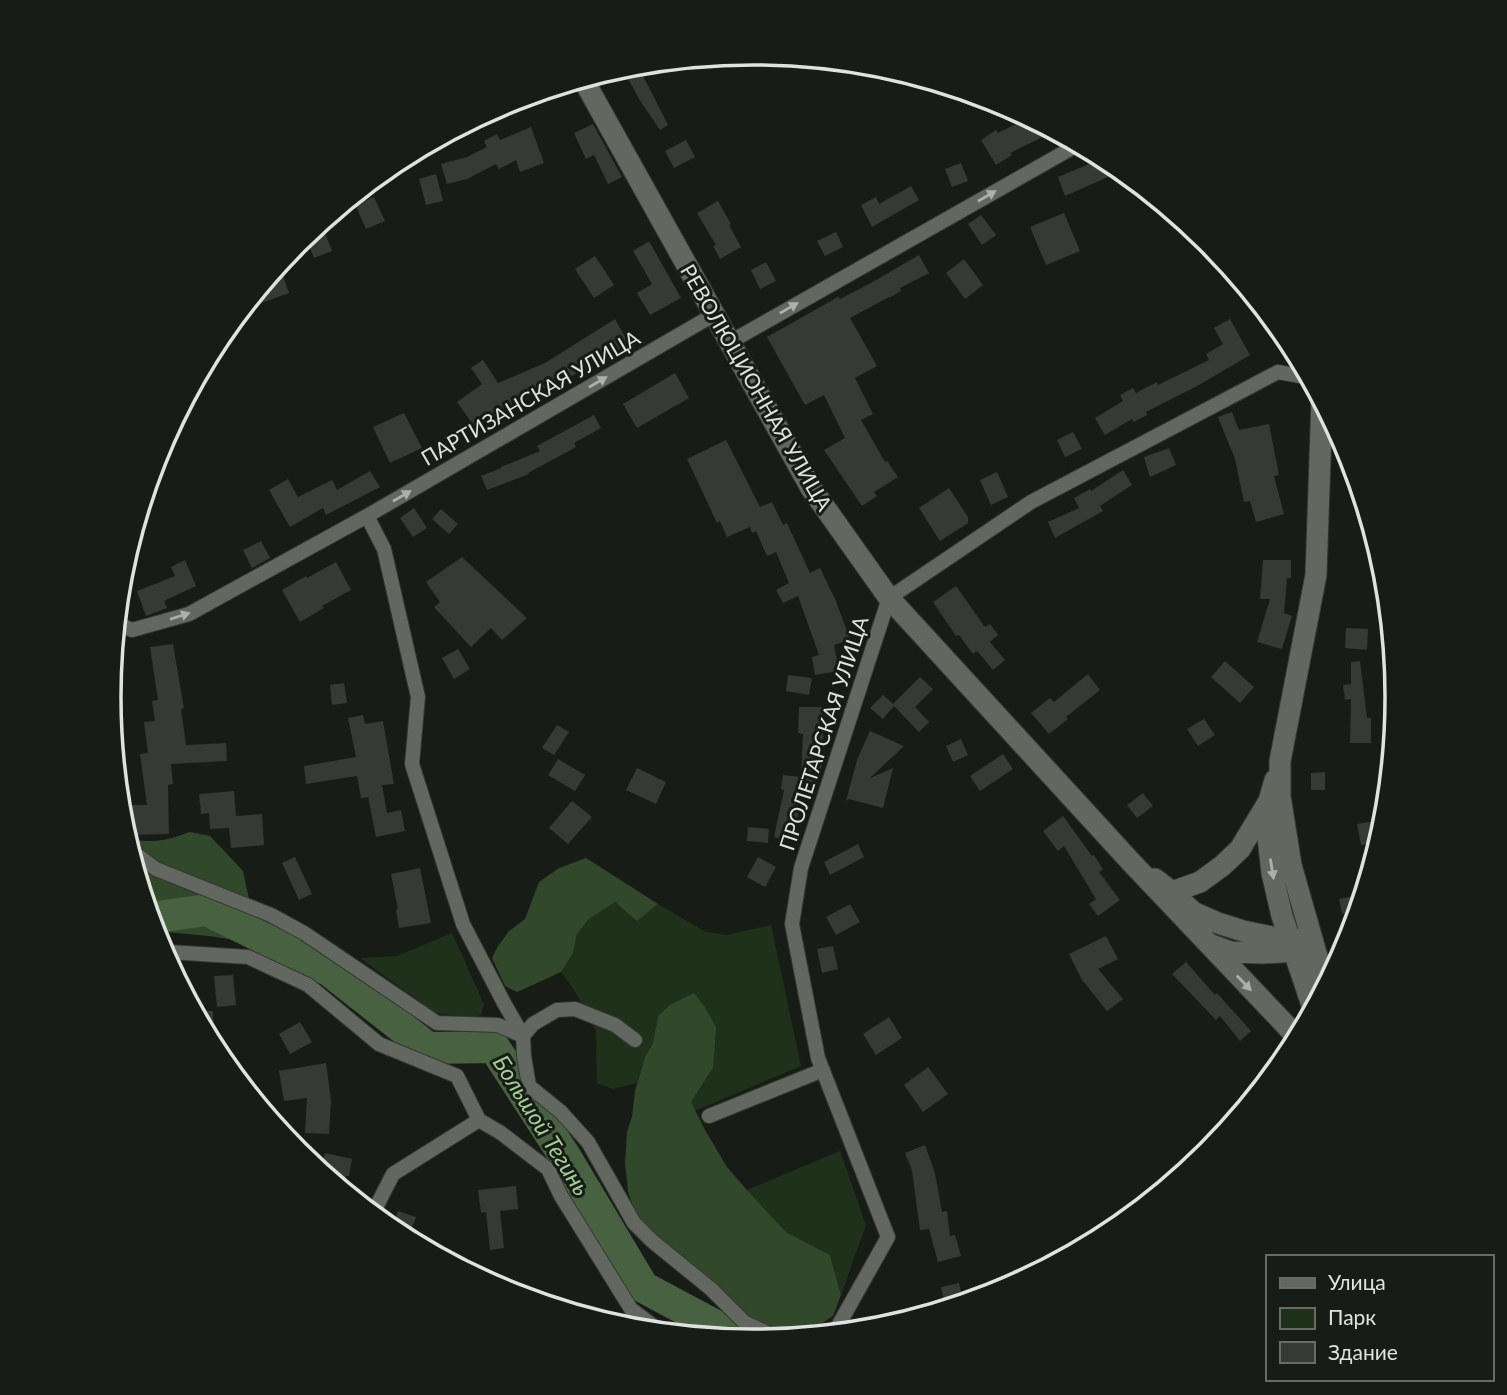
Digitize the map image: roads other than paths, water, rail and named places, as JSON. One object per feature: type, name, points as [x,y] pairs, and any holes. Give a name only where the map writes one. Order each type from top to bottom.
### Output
[{"type":"street","name":"РЕВОЛЮЦИОННАЯ УЛИЦА","points":[[587,87],[811,488],[889,598],[1131,862]]},
{"type":"street","points":[[730,342],[1069,150]]},
{"type":"street","name":"ПАРТИЗАНСКАЯ УЛИЦА","points":[[125,627],[132,630],[189,614],[367,516],[715,314]]},
{"type":"street","name":"ПРОЛЕТАРСКАЯ УЛИЦА","points":[[839,1325],[888,1237],[818,1058],[792,924],[802,868],[889,598],[1031,502],[1278,372],[1298,376]]},
{"type":"street","points":[[1310,998],[1282,916],[1272,873],[1268,837],[1316,575],[1321,419]]},
{"type":"street","points":[[367,516],[384,549],[418,697],[412,764],[463,924],[523,1036],[529,1086],[561,1112],[588,1142],[635,1223],[652,1241],[711,1289],[744,1322],[761,1330]]},
{"type":"street","points":[[1275,799],[1322,975]]},
{"type":"street","points":[[1172,892],[1200,883],[1222,866],[1240,849],[1275,799]]},
{"type":"street","points":[[141,858],[156,869],[271,915],[304,933],[437,1023],[498,1025],[523,1036]]},
{"type":"street","points":[[1131,862],[1172,892],[1193,912],[1243,931],[1287,940],[1309,955],[1321,977]]},
{"type":"street","points":[[1131,862],[1291,1031]]},
{"type":"street","points":[[1207,943],[1231,952],[1263,953],[1289,949],[1298,936],[1301,918],[1298,892]]},
{"type":"street","points":[[175,953],[248,957],[308,985],[379,1044],[457,1076],[479,1120],[501,1133],[548,1169],[561,1196],[631,1309],[647,1321]]},
{"type":"street","points":[[523,1036],[533,1024],[557,1010],[575,1009],[615,1025],[635,1041]]},
{"type":"street","points":[[709,1116],[823,1070]]},
{"type":"street","points":[[377,1206],[393,1174],[479,1120]]},
{"type":"waterway","name":"Большой Тегинь","points":[[160,917],[207,910],[330,971],[428,1048],[494,1047],[566,1158],[643,1287],[722,1329]]}]
